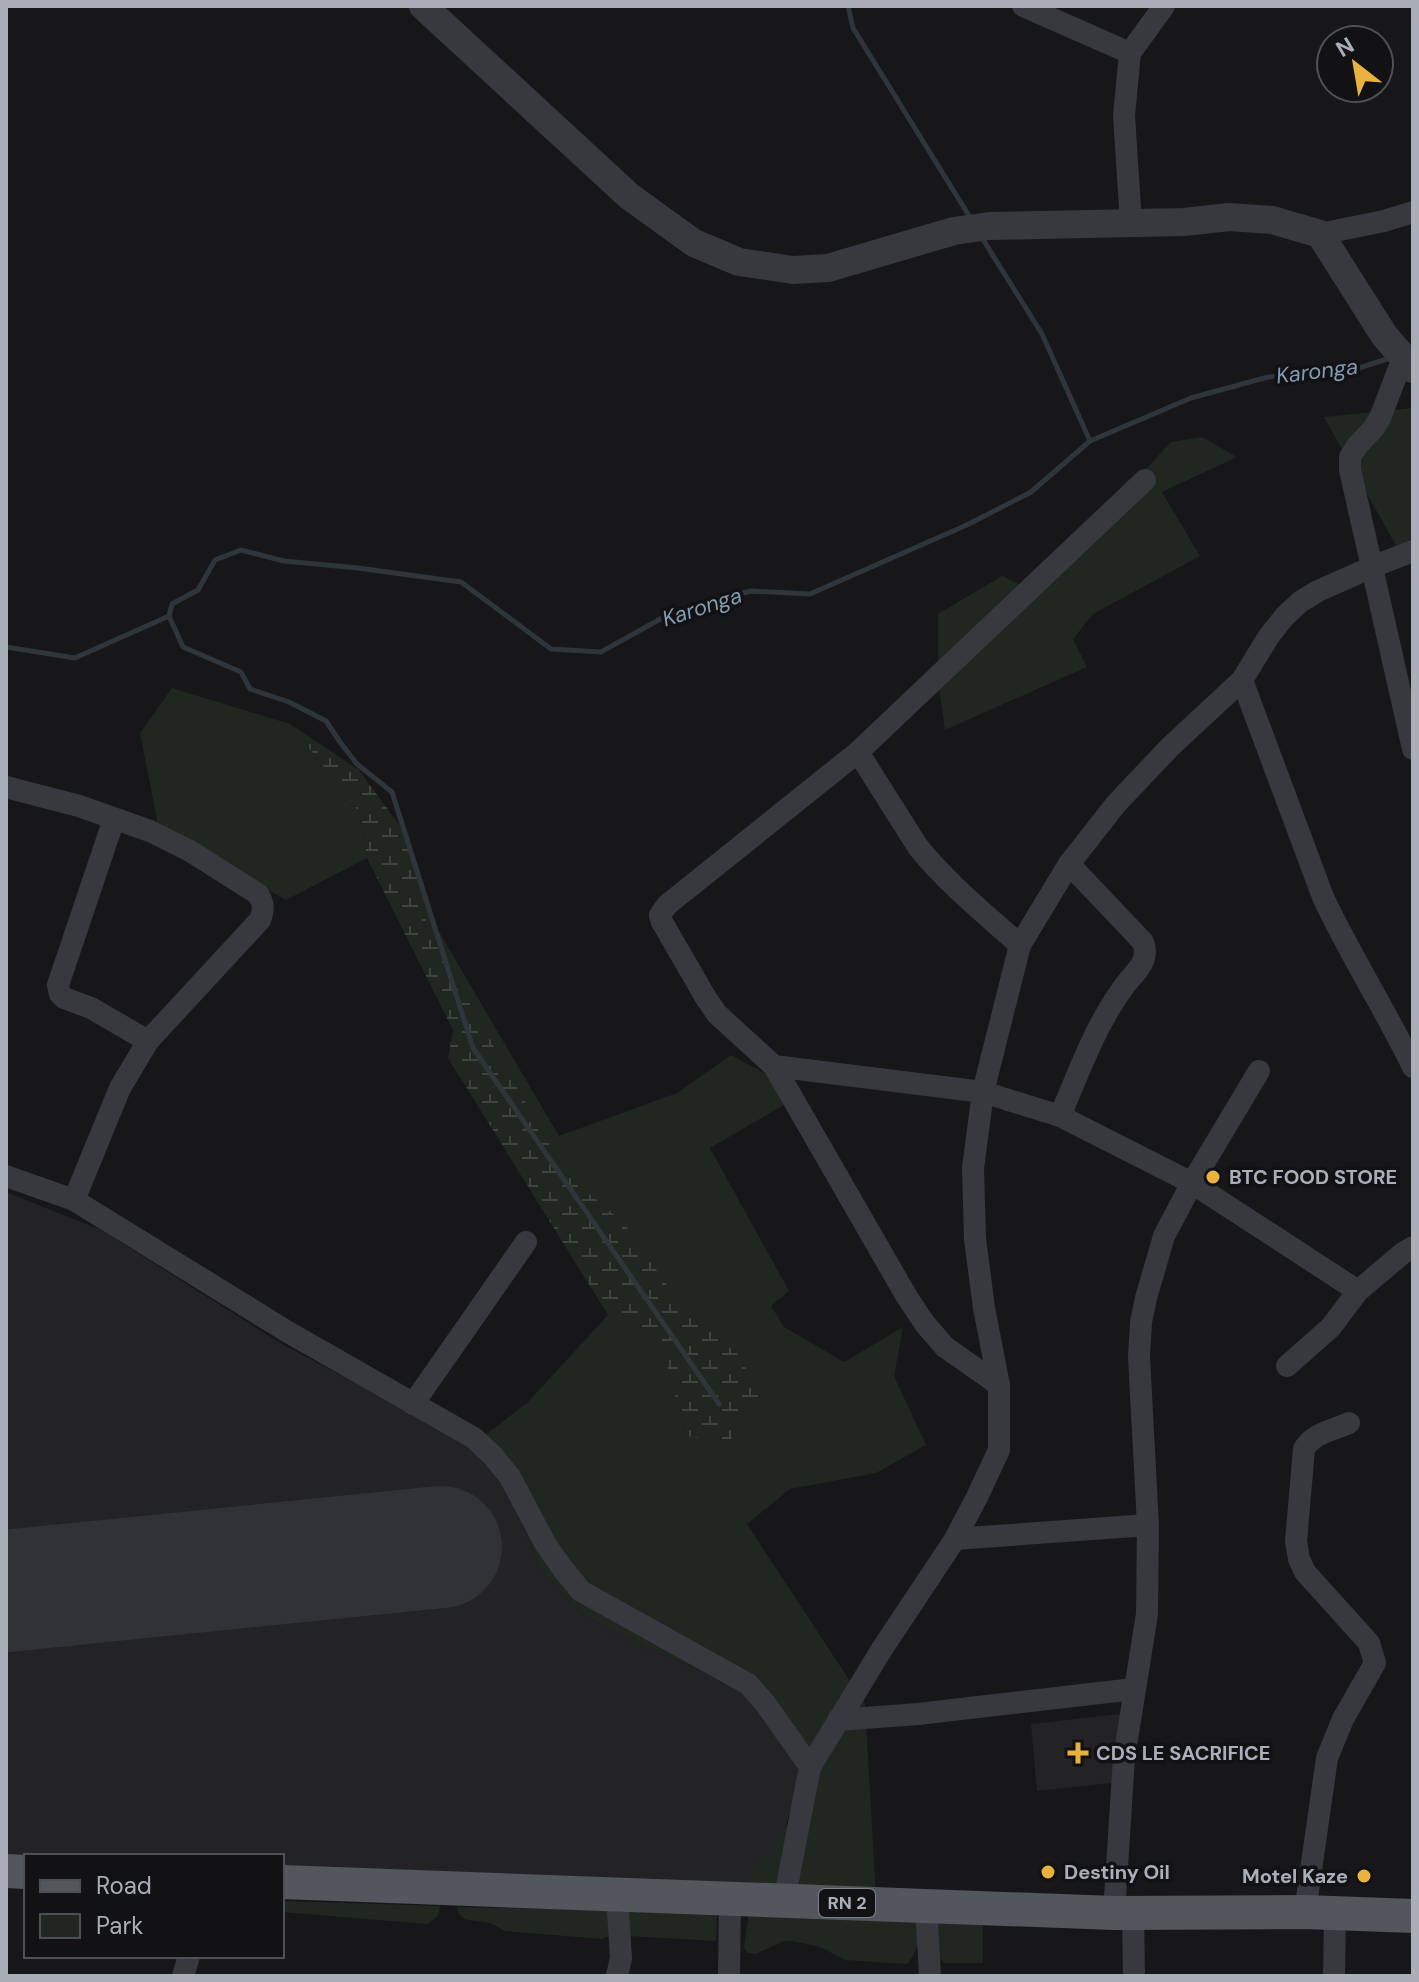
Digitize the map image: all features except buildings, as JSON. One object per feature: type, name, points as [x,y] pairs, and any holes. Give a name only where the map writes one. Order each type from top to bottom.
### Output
[{"type":"main road","name":"RN 2","points":[[284,1882],[1123,1913],[1413,1916]]},
{"type":"street","points":[[423,6],[629,196],[694,243],[739,262],[793,270],[828,268],[989,226],[1184,222],[1229,217],[1272,220],[1320,234],[1413,212]]},
{"type":"street","points":[[1023,6],[1130,53]]},
{"type":"street","points":[[1131,223],[1124,116],[1130,53],[1164,6]]},
{"type":"street","points":[[1320,234],[1384,335],[1408,363],[1380,418],[1350,457],[1350,470],[1413,749]]},
{"type":"street","points":[[999,1385],[945,1347],[925,1324],[774,1066],[717,1014],[660,915],[667,905],[858,752],[1145,480]]},
{"type":"street","points":[[784,1901],[810,1767],[882,1649],[955,1539],[999,1450],[999,1385],[975,1239],[973,1168],[983,1092],[1020,945],[1069,864],[1116,804],[1242,680],[1285,616],[1318,591],[1413,551]]},
{"type":"street","points":[[1242,680],[1323,897],[1413,1067]]},
{"type":"street","points":[[858,752],[918,847],[941,874],[1020,945]]},
{"type":"street","points":[[6,787],[79,806],[150,831],[190,851],[258,894],[263,902],[260,920],[148,1041],[120,1088],[74,1200]]},
{"type":"street","points":[[114,819],[58,990],[64,998],[91,1008],[148,1041]]},
{"type":"street","points":[[1060,1116],[1102,1021],[1113,1000],[1141,966],[1146,951],[1143,942],[1069,864]]},
{"type":"street","points":[[774,1066],[983,1092],[1060,1116],[1192,1183],[1358,1291]]},
{"type":"street","points":[[1134,1976],[1123,1913],[1124,1758],[1147,1614],[1148,1525],[1139,1357],[1141,1322],[1164,1236],[1259,1071]]},
{"type":"street","points":[[6,1176],[74,1200],[288,1332],[474,1438],[510,1477],[546,1545],[581,1591],[748,1684],[810,1767]]},
{"type":"street","points":[[413,1404],[526,1242]]},
{"type":"street","points":[[1287,1366],[1331,1327],[1358,1291],[1413,1247]]},
{"type":"street","points":[[1334,1976],[1320,1913],[1327,1758],[1343,1719],[1375,1663],[1369,1643],[1305,1572],[1296,1541],[1304,1449],[1317,1436],[1349,1423]]},
{"type":"street","points":[[955,1539],[1148,1525]]},
{"type":"street","points":[[838,1720],[1134,1689]]},
{"type":"street","points":[[617,1895],[621,1958],[617,1976]]},
{"type":"street","points":[[729,1976],[730,1898]]},
{"type":"street","points":[[926,1905],[930,1976]]},
{"type":"shaded area","points":[[6,1192],[101,1230],[280,1343],[467,1442],[492,1465],[513,1498],[539,1567],[579,1612],[638,1645],[745,1688],[778,1727],[803,1784],[784,1831],[740,1890],[284,1868],[284,1854],[24,1854],[24,1857],[6,1857]]},
{"type":"shaded area","name":"CDS LE SACRIFICE","points":[[1128,1713],[1120,1782],[1037,1791],[1031,1724]]},
{"type":"green space","points":[[1413,408],[1413,551],[1398,549],[1324,417]]},
{"type":"green space","points":[[1202,437],[1237,457],[1162,492],[1200,556],[1093,614],[1073,639],[1087,667],[945,730],[938,680],[938,614],[1002,576],[1033,591],[1171,442]]},
{"type":"green space","points":[[172,688],[290,724],[360,813],[367,858],[286,900],[159,830],[140,733]]},
{"type":"green space","points":[[290,724],[359,770],[408,837],[428,913],[425,924],[566,1174],[624,1223],[685,1311],[740,1356],[759,1397],[729,1442],[686,1436],[662,1348],[608,1315],[448,1058],[453,1030],[367,858],[360,813]]},
{"type":"green space","points":[[428,913],[559,1136],[677,1093],[731,1055],[768,1075],[784,1105],[710,1148],[789,1291],[771,1306],[784,1327],[844,1362],[903,1327],[894,1376],[926,1445],[876,1473],[790,1489],[747,1524],[865,1704],[876,1896],[740,1890],[803,1803],[803,1784],[778,1727],[745,1688],[638,1645],[579,1612],[539,1567],[513,1498],[484,1436],[528,1402],[608,1315],[662,1348],[686,1436],[740,1356],[685,1311],[624,1223],[566,1174],[425,924]]},
{"type":"green space","points":[[284,1901],[440,1906],[436,1917],[427,1924],[284,1912]]},
{"type":"green space","points":[[457,1907],[610,1910],[611,1935],[602,1939],[505,1931],[492,1924],[462,1917]]},
{"type":"green space","points":[[627,1911],[717,1913],[716,1941],[628,1936]]},
{"type":"green space","points":[[749,1913],[920,1917],[919,1936],[915,1953],[907,1964],[845,1960],[820,1947],[793,1941],[784,1941],[756,1954],[748,1953],[744,1948]]},
{"type":"green space","points":[[983,1918],[983,1963],[945,1963],[939,1958],[938,1922]]},
{"type":"waterway","points":[[848,6],[853,28],[971,219]]},
{"type":"waterway","points":[[982,238],[1042,334],[1090,441]]},
{"type":"waterway","name":"Karonga","points":[[6,647],[75,658],[169,616],[172,604],[198,590],[215,560],[241,550],[284,561],[461,582],[551,649],[601,652],[673,612],[751,591],[810,594],[969,524],[1031,492],[1090,441],[1191,398],[1268,377],[1350,371],[1393,357]]},
{"type":"waterway","points":[[169,616],[183,647],[241,672],[250,689],[289,702],[326,721],[357,764],[392,792],[473,1048],[719,1404]]},
{"type":"runway","points":[[6,1591],[441,1547]]},
{"type":"place","name":"BTC FOOD STORE","points":[[1213,1177]]},
{"type":"place","name":"CDS LE SACRIFICE","points":[[1078,1753]]},
{"type":"place","name":"Destiny Oil","points":[[1048,1872]]},
{"type":"place","name":"Motel Kaze","points":[[1364,1876]]}]
